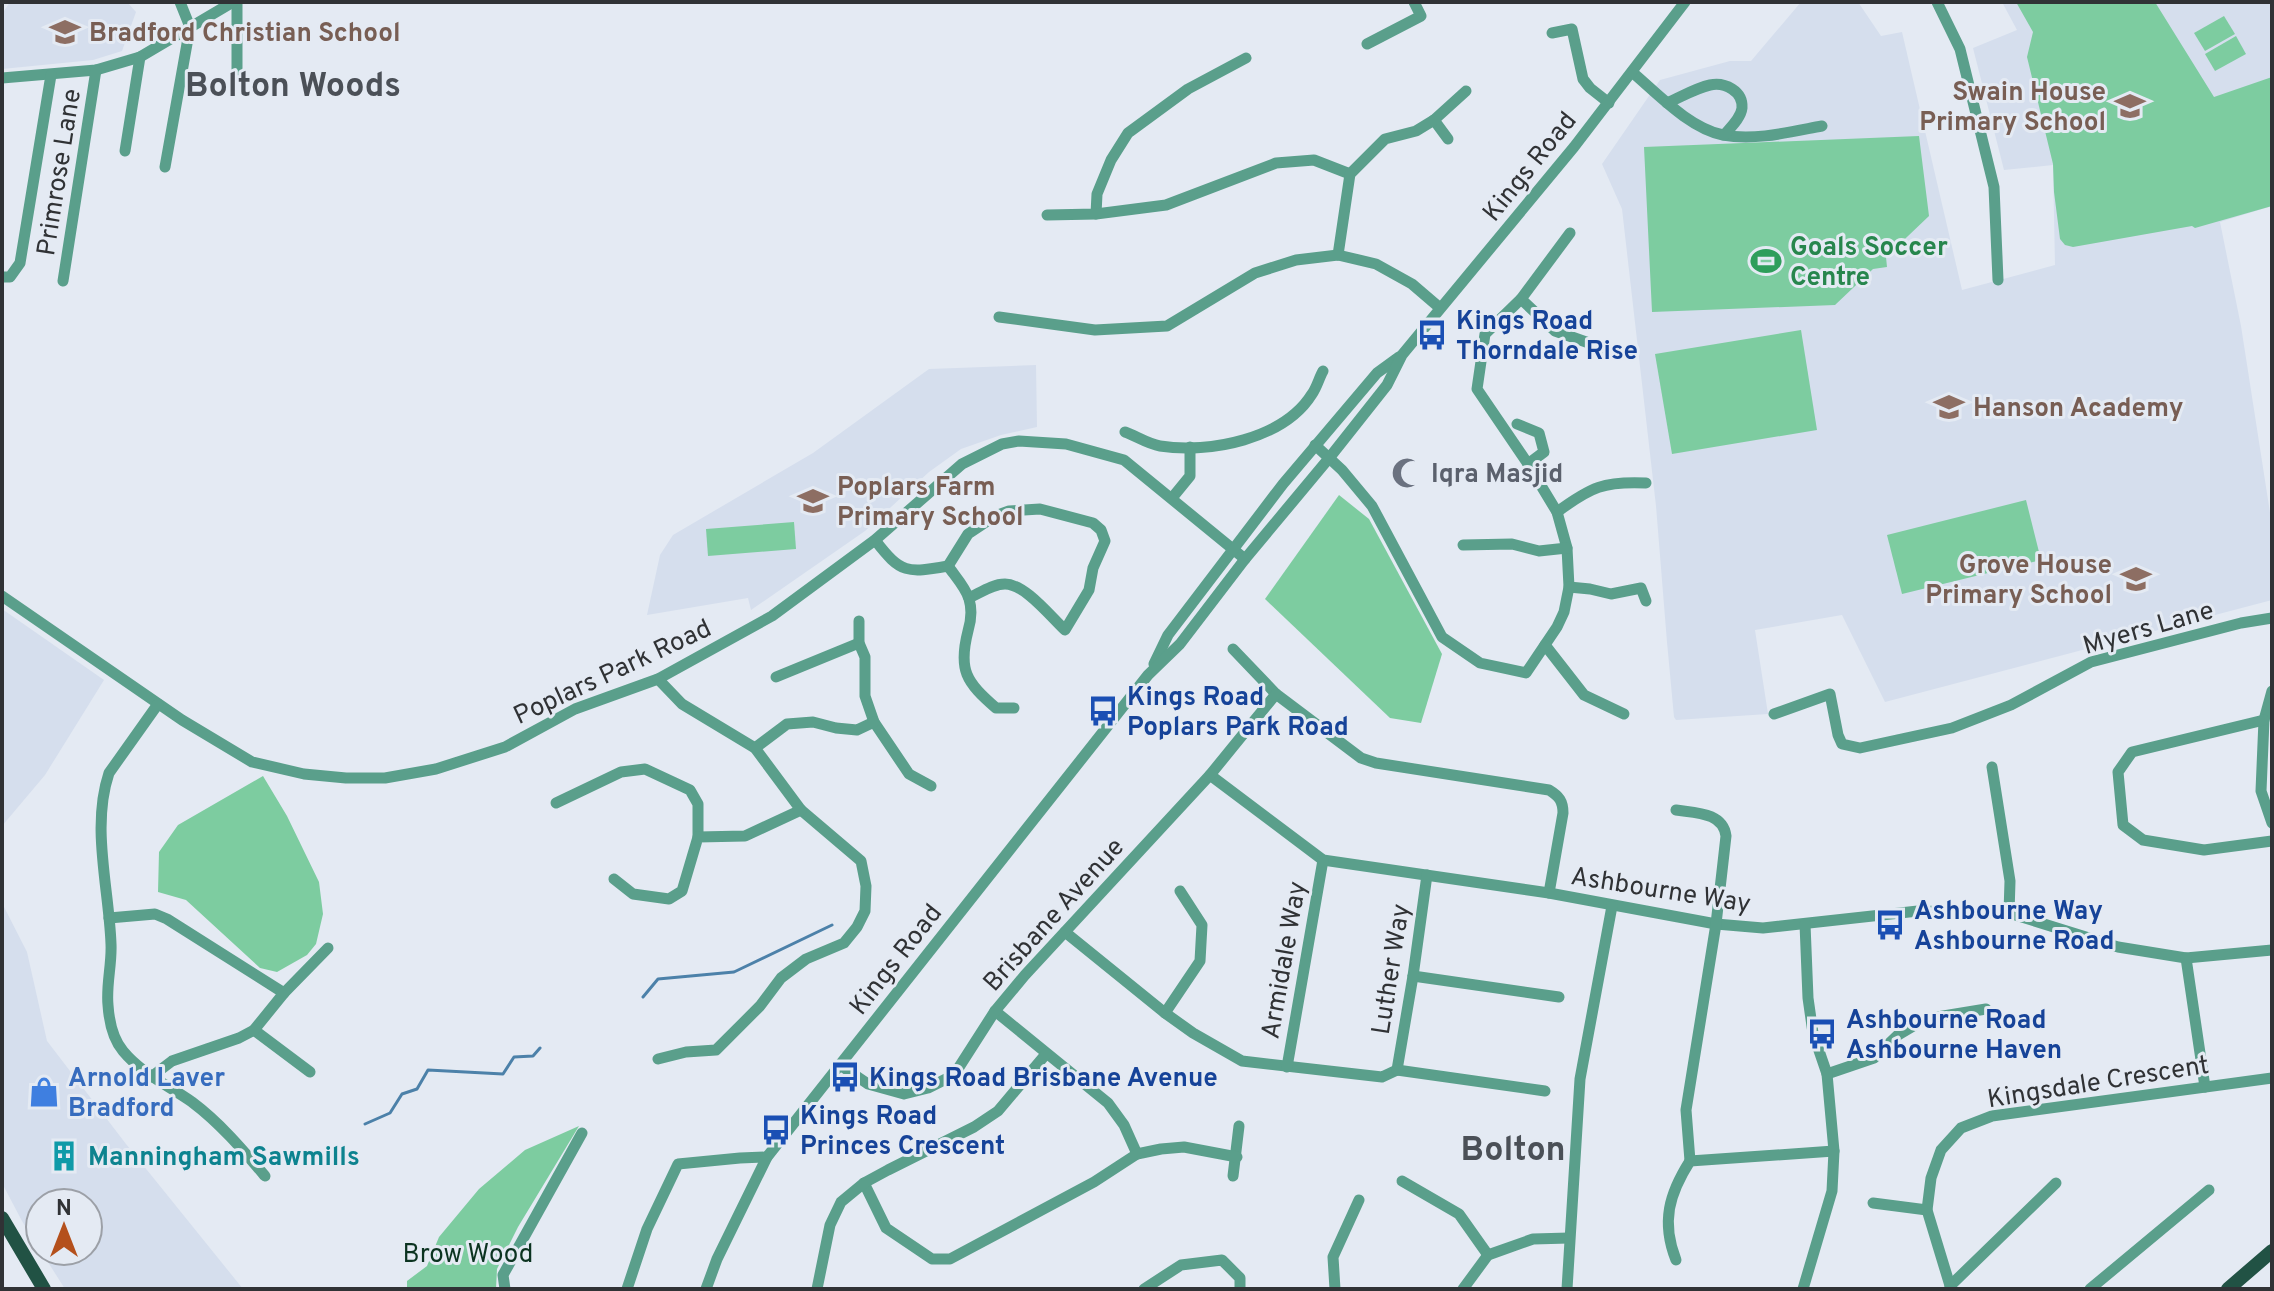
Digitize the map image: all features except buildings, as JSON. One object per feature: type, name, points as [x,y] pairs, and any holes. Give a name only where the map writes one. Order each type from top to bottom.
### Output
[{"type":"main road","points":[[2,1218],[44,1289]]},
{"type":"main road","points":[[2228,1289],[2272,1251]]},
{"type":"street","points":[[165,167],[190,27],[180,2]]},
{"type":"street","points":[[2,78],[96,70],[140,57],[235,2],[237,78]]},
{"type":"street","points":[[1367,44],[1421,16],[1414,2]]},
{"type":"street","name":"Kings Road","points":[[706,1289],[717,1259],[767,1157],[1148,675],[1180,644],[1245,559],[1330,457],[1387,385],[1402,355],[1544,185],[1685,2]]},
{"type":"street","points":[[1937,2],[1960,49],[1994,187],[1998,280]]},
{"type":"street","points":[[1552,33],[1572,29],[1583,79],[1609,103]]},
{"type":"street","points":[[125,151],[140,57]]},
{"type":"street","points":[[1096,214],[1097,194],[1111,160],[1128,133],[1188,89],[1246,58]]},
{"type":"street","name":"Primrose Lane","points":[[63,281],[96,70]]},
{"type":"street","points":[[1632,72],[1667,103],[1708,130],[1724,135],[1771,136],[1822,126]]},
{"type":"street","points":[[2,277],[10,277],[20,263],[51,75]]},
{"type":"street","points":[[1667,103],[1711,84],[1727,85],[1738,94],[1742,106],[1739,117],[1724,135]]},
{"type":"street","points":[[1338,255],[1350,174],[1385,139],[1416,131],[1434,120],[1466,91]]},
{"type":"street","points":[[1434,120],[1448,139]]},
{"type":"street","points":[[1047,215],[1096,214],[1166,205],[1276,163],[1314,160],[1350,174]]},
{"type":"street","points":[[1315,445],[1330,457],[1372,506],[1442,637],[1480,663],[1526,673],[1564,612],[1569,587],[1567,548],[1557,512],[1477,389],[1485,334],[1521,299],[1570,233]]},
{"type":"street","points":[[999,317],[1095,330],[1167,326],[1255,273],[1296,260],[1338,255],[1376,264],[1412,284],[1440,308]]},
{"type":"street","points":[[1521,299],[1555,331],[1603,348]]},
{"type":"street","name":"Kings Road","points":[[1148,675],[1168,635],[1232,549],[1377,373],[1402,355]]},
{"type":"street","points":[[1125,432],[1157,446],[1220,445],[1257,437],[1291,417],[1312,395],[1323,371]]},
{"type":"street","points":[[1517,424],[1539,433],[1544,452],[1528,464]]},
{"type":"street","name":"Poplars Park Road","points":[[2,596],[158,704],[252,762],[304,774],[385,778],[436,769],[505,747],[575,709],[658,679],[772,616],[875,540],[962,464],[1002,444],[1019,441],[1066,444],[1124,460],[1245,559]]},
{"type":"street","points":[[1172,498],[1190,476],[1190,447]]},
{"type":"street","points":[[1557,512],[1583,493],[1617,481],[1646,483]]},
{"type":"street","points":[[875,540],[892,562],[919,571],[948,566],[968,534],[995,516],[1009,511],[1040,509],[1093,523],[1101,530],[1105,541],[1093,568],[1089,590],[1065,630],[1028,594],[1014,585],[993,586],[969,598]]},
{"type":"street","points":[[1463,545],[1512,544],[1539,551],[1567,548]]},
{"type":"street","points":[[948,566],[969,598],[971,620],[963,652],[965,674],[997,713],[1014,708]]},
{"type":"street","points":[[1569,587],[1611,594],[1641,588],[1646,601]]},
{"type":"street","name":"Myers Lane","points":[[1774,714],[1830,694],[1842,744],[1860,748],[1952,728],[2011,705],[2091,662],[2241,623],[2272,618]]},
{"type":"street","points":[[859,621],[859,643],[865,657],[865,696],[874,722],[909,774],[931,786]]},
{"type":"street","points":[[776,677],[859,643]]},
{"type":"street","points":[[1545,645],[1584,695],[1624,714]]},
{"type":"street","points":[[1233,649],[1276,694],[1361,758],[1376,763],[1549,790],[1555,794],[1562,801],[1563,813],[1549,893]]},
{"type":"street","points":[[658,679],[682,704],[755,748],[801,810],[861,861],[866,886],[865,911],[844,943],[806,959],[781,978],[760,1006],[716,1050],[686,1052],[658,1059]]},
{"type":"street","points":[[2272,691],[2264,720],[2261,791],[2272,823]]},
{"type":"street","name":"Brisbane Avenue","points":[[840,1065],[868,1084],[904,1094],[928,1088],[954,1075],[995,1011],[1210,775],[1276,694]]},
{"type":"street","points":[[1612,708],[1616,694]]},
{"type":"street","points":[[158,704],[109,773],[105,785],[101,817],[112,946],[107,1001],[110,1022],[121,1049],[142,1071],[192,1103],[231,1135],[265,1176]]},
{"type":"street","points":[[2264,720],[2132,752],[2118,772],[2123,825],[2143,840],[2204,850],[2272,841]]},
{"type":"street","points":[[755,748],[787,724],[813,722],[857,730],[874,722]]},
{"type":"street","points":[[1992,767],[2010,881],[2009,913]]},
{"type":"street","points":[[556,803],[621,772],[645,769],[690,790],[698,804],[698,837],[682,891],[669,899],[633,894],[614,879]]},
{"type":"street","name":"Ashbourne Way","points":[[1210,775],[1323,860],[1549,893],[1716,924],[1763,928],[1918,911],[2009,913],[2118,947],[2186,958],[2272,950]]},
{"type":"street","points":[[698,837],[745,836],[801,810]]},
{"type":"street","points":[[1676,810],[1716,818],[1725,828],[1726,836],[1716,924],[1686,1110],[1690,1161],[1677,1182],[1669,1209],[1668,1239],[1676,1260]]},
{"type":"street","name":"Armidale Way","points":[[1287,1067],[1323,860]]},
{"type":"street","name":"Luther Way","points":[[1397,1070],[1427,875]]},
{"type":"street","points":[[1165,1013],[1200,961],[1202,925],[1180,891]]},
{"type":"street","points":[[1567,1289],[1580,1079],[1612,906]]},
{"type":"street","points":[[109,918],[155,914],[167,919],[284,993]]},
{"type":"street","points":[[1803,1289],[1832,1191],[1834,1151],[1827,1074],[1813,1033],[1808,998],[1805,924]]},
{"type":"street","points":[[1065,932],[1165,1013],[1242,1061],[1382,1077],[1397,1070],[1545,1091]]},
{"type":"street","points":[[151,1077],[172,1061],[254,1030],[284,993],[328,948]]},
{"type":"street","points":[[2186,958],[2205,1087]]},
{"type":"street","points":[[1413,976],[1559,997]]},
{"type":"street","points":[[1827,1074],[1874,1058],[1898,1035],[1925,1019],[1986,1009]]},
{"type":"street","points":[[995,1011],[1108,1103],[1124,1125],[1137,1154]]},
{"type":"street","points":[[254,1030],[310,1072]]},
{"type":"street","points":[[817,1289],[830,1225],[841,1202],[864,1183],[974,1127],[998,1111],[1046,1054]]},
{"type":"street","name":"Kingsdale Crescent","points":[[1950,1288],[1927,1210],[1931,1178],[1941,1150],[1961,1128],[1992,1116],[2272,1078]]},
{"type":"street","points":[[1233,1176],[1239,1126]]},
{"type":"street","points":[[505,1289],[503,1275],[582,1133]]},
{"type":"street","points":[[864,1183],[886,1228],[932,1259],[950,1259],[1094,1182],[1137,1154],[1184,1147],[1237,1157]]},
{"type":"street","points":[[1690,1161],[1834,1151]]},
{"type":"street","points":[[627,1289],[647,1229],[678,1164],[767,1157]]},
{"type":"street","points":[[1402,1181],[1459,1214],[1488,1255]]},
{"type":"street","points":[[1950,1288],[2056,1183]]},
{"type":"street","points":[[2090,1289],[2209,1190]]},
{"type":"street","points":[[1335,1289],[1333,1257],[1359,1200]]},
{"type":"street","points":[[1873,1203],[1927,1210]]},
{"type":"street","points":[[1463,1289],[1488,1255],[1533,1239],[1569,1238]]},
{"type":"street","points":[[1144,1289],[1181,1265],[1222,1260],[1240,1278],[1240,1289]]},
{"type":"shaded area","name":"Bradford Christian School","points":[[10,2],[127,2],[136,12],[122,51],[93,60],[2,69],[2,14]]},
{"type":"shaded area","name":"Hanson Academy","points":[[1801,2],[1858,2],[1881,36],[1902,32],[1962,290],[2055,265],[2053,165],[2004,170],[1973,48],[2017,30],[2002,2],[2272,2],[2272,206],[2220,222],[2241,326],[2271,519],[2272,600],[1885,702],[1842,615],[1755,630],[1768,714],[1676,720],[1656,506],[1622,209],[1602,164],[1660,80],[1730,61],[1751,61]]},
{"type":"shaded area","name":"Poplars Farm Primary School","points":[[1036,365],[1037,427],[961,449],[929,472],[865,531],[751,610],[748,598],[647,615],[660,555],[673,535],[813,453],[929,369]]},
{"type":"shaded area","points":[[2,609],[104,680],[45,775],[2,826]]},
{"type":"shaded area","name":"Arnold Laver Bradford","points":[[2,903],[27,952],[47,1041],[243,1289],[65,1289],[51,1267],[104,1267],[104,1187],[24,1187],[24,1224],[2,1183]]},
{"type":"green space","name":"Swain House Primary School","points":[[2016,2],[2155,2],[2214,97],[2272,77],[2272,206],[2195,228],[2192,226],[2073,247],[2065,245],[2060,239],[2053,164],[2027,57],[2033,32]]},
{"type":"green space","points":[[2224,16],[2235,34],[2205,51],[2194,33]]},
{"type":"green space","points":[[2236,36],[2246,54],[2215,71],[2205,54]]},
{"type":"green space","name":"Goals Soccer Centre","points":[[1919,136],[1929,216],[1886,257],[1887,267],[1873,269],[1835,305],[1652,312],[1644,147]]},
{"type":"green space","points":[[1801,330],[1817,430],[1672,454],[1655,354]]},
{"type":"green space","points":[[1339,495],[1369,519],[1442,654],[1421,723],[1390,718],[1265,599]]},
{"type":"green space","points":[[2026,500],[2041,560],[1902,594],[1887,535]]},
{"type":"green space","points":[[794,522],[796,549],[708,556],[706,529]]},
{"type":"green space","points":[[263,776],[287,816],[319,882],[323,914],[316,944],[307,955],[277,972],[260,968],[186,900],[158,892],[159,852],[178,825]]},
{"type":"green space","name":"Brow Wood","points":[[579,1126],[518,1227],[497,1269],[496,1289],[407,1289],[407,1281],[427,1266],[439,1237],[479,1189],[525,1150]]},
{"type":"waterway","points":[[643,997],[658,979],[734,972],[832,925]]},
{"type":"waterway","points":[[365,1124],[390,1113],[402,1094],[417,1089],[428,1070],[503,1074],[514,1057],[533,1056],[540,1048]]},
{"type":"place","name":"Bradford Christian School","points":[[65,32]]},
{"type":"place","name":"Swain House Primary School","points":[[2130,106]]},
{"type":"place","name":"Goals Soccer Centre","points":[[1766,261]]},
{"type":"place","name":"Kings Road Thorndale Rise","points":[[1432,335]]},
{"type":"place","name":"Hanson Academy","points":[[1949,407]]},
{"type":"place","name":"Iqra Masjid","points":[[1407,473]]},
{"type":"place","name":"Poplars Farm Primary School","points":[[813,501]]},
{"type":"place","name":"Grove House Primary School","points":[[2136,579]]},
{"type":"place","name":"Kings Road Poplars Park Road","points":[[1103,711]]},
{"type":"place","name":"Ashbourne Way Ashbourne Road","points":[[1890,925]]},
{"type":"place","name":"Ashbourne Road Ashbourne Haven","points":[[1822,1034]]},
{"type":"place","name":"Kings Road Brisbane Avenue","points":[[845,1077]]},
{"type":"place","name":"Arnold Laver Bradford","points":[[44,1092]]},
{"type":"place","name":"Kings Road Princes Crescent","points":[[776,1130]]},
{"type":"place","name":"Manningham Sawmills","points":[[64,1156]]},
{"type":"district","name":"Bolton Woods","points":[[293,84]]},
{"type":"district","name":"Bolton","points":[[1513,1148]]}]
